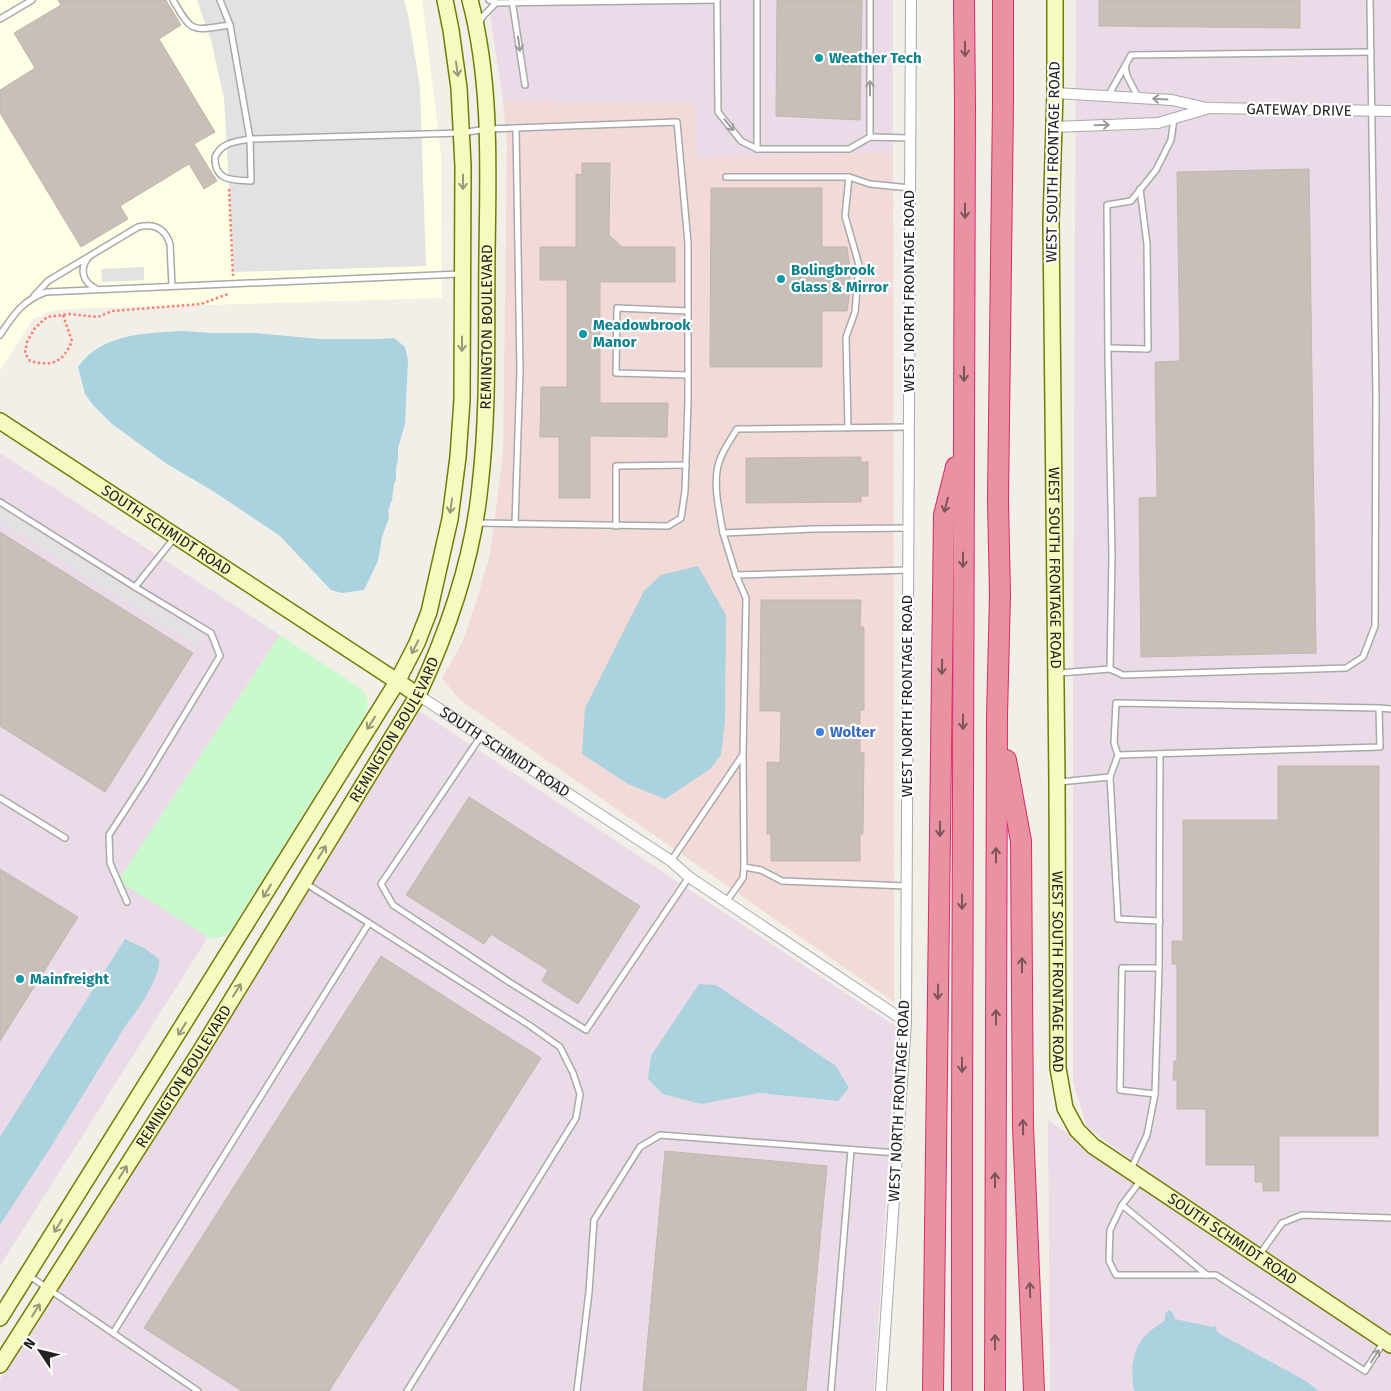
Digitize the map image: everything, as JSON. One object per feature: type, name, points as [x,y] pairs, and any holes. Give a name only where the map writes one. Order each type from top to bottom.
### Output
[{"type":"highway","points":[[962,1391],[963,441],[966,105],[964,0]]},
{"type":"highway","points":[[995,1391],[997,716],[1000,595],[998,500],[1004,103],[1003,0]]},
{"type":"highway","points":[[933,1391],[944,515],[963,441]]},
{"type":"highway","points":[[997,716],[1021,841],[1023,1127],[1034,1391]]},
{"type":"street","name":"REMINGTON BOULEVARD","points":[[0,1318],[397,682],[417,643],[429,612],[450,520],[458,457],[462,400],[463,166],[459,88],[445,0]]},
{"type":"street","name":"REMINGTON BOULEVARD","points":[[0,1366],[200,1050],[418,695],[435,659],[447,626],[464,571],[474,523],[480,487],[485,431],[487,129],[477,28],[470,0]]},
{"type":"street","name":"WEST NORTH FRONTAGE ROAD","points":[[881,1391],[906,1022],[911,0]]},
{"type":"street","name":"WEST SOUTH FRONTAGE ROAD","points":[[1055,0],[1055,93],[1051,232],[1058,1068],[1065,1108],[1077,1130]]},
{"type":"street","name":"GATEWAY DRIVE","points":[[1055,93],[1172,100],[1207,108],[1391,111]]},
{"type":"street","name":"GATEWAY DRIVE","points":[[1054,127],[1158,124],[1207,108]]},
{"type":"street","name":"SOUTH SCHMIDT ROAD","points":[[0,421],[671,861],[689,877],[906,1022]]},
{"type":"street","name":"SOUTH SCHMIDT ROAD","points":[[1077,1130],[1093,1146],[1135,1175],[1388,1343]]},
{"type":"lane","points":[[0,19],[32,0]]},
{"type":"lane","points":[[173,0],[185,21],[191,26],[200,29],[230,26]]},
{"type":"lane","points":[[220,0],[230,26],[250,139],[251,181],[232,180],[220,175],[216,170],[215,157],[222,146],[250,139],[461,133],[487,129],[677,122],[688,243],[686,466],[681,518],[668,526],[474,523]]},
{"type":"lane","points":[[489,0],[496,3],[512,1],[717,0],[718,112],[741,141],[757,149],[849,149],[870,137],[910,138]]},
{"type":"lane","points":[[757,0],[757,149]]},
{"type":"lane","points":[[870,0],[870,137]]},
{"type":"lane","points":[[1056,674],[1110,669],[1123,675],[1346,668],[1363,657],[1375,626],[1376,397],[1370,0]]},
{"type":"lane","points":[[512,1],[525,85]]},
{"type":"lane","points":[[477,28],[483,16],[496,3]]},
{"type":"lane","points":[[1108,96],[1131,55],[1371,52]]},
{"type":"lane","points":[[1125,66],[1126,76],[1139,98]]},
{"type":"lane","points":[[1110,669],[1112,556],[1107,205],[1131,201],[1156,170],[1171,140],[1174,119]]},
{"type":"lane","points":[[515,524],[520,371],[516,128]]},
{"type":"lane","points":[[726,177],[849,177],[870,184],[910,188]]},
{"type":"lane","points":[[848,428],[846,337],[855,312],[859,265],[845,216],[849,177]]},
{"type":"lane","points":[[1108,348],[1148,349],[1147,244],[1140,189]]},
{"type":"lane","points":[[0,335],[22,305],[33,297],[48,281],[138,227],[152,225],[164,232],[170,244],[172,286]]},
{"type":"lane","points":[[94,254],[85,262],[83,269],[86,281],[96,289]]},
{"type":"lane","points":[[33,297],[46,292],[96,289],[463,274]]},
{"type":"lane","points":[[688,311],[617,308],[616,373],[688,375]]},
{"type":"lane","points":[[726,902],[743,878],[744,867],[743,755],[746,598],[736,575],[723,533],[718,501],[717,471],[724,450],[737,429],[909,427]]},
{"type":"lane","points":[[616,526],[616,466],[686,466]]},
{"type":"lane","points":[[0,502],[135,588],[211,633],[220,656],[146,778],[109,834],[110,863],[127,902]]},
{"type":"lane","points":[[723,533],[813,529],[908,528]]},
{"type":"lane","points":[[135,588],[175,536]]},
{"type":"lane","points":[[736,575],[908,570]]},
{"type":"lane","points":[[1160,921],[1118,919],[1110,777],[1118,755],[1114,743],[1116,703],[1391,709]]},
{"type":"lane","points":[[1118,755],[1380,747],[1379,708]]},
{"type":"lane","points":[[481,736],[382,884],[392,905],[586,1030],[689,877]]},
{"type":"lane","points":[[1160,754],[1160,968],[1155,1094],[1147,1135],[1135,1175],[1110,1230],[1110,1260],[1116,1275],[1216,1275],[1365,1371],[1388,1343]]},
{"type":"lane","points":[[671,861],[743,755]]},
{"type":"lane","points":[[1057,782],[1110,777]]},
{"type":"lane","points":[[0,798],[65,838]]},
{"type":"lane","points":[[744,867],[761,870],[782,881],[907,886]]},
{"type":"lane","points":[[303,882],[530,1025],[560,1048],[573,1073],[580,1094],[576,1118],[407,1391]]},
{"type":"lane","points":[[113,1333],[369,923]]},
{"type":"lane","points":[[1155,1094],[1120,1090],[1122,968],[1160,968]]},
{"type":"lane","points":[[577,1391],[589,1292],[594,1220],[640,1147],[660,1135],[897,1153]]},
{"type":"lane","points":[[831,1391],[851,1150]]},
{"type":"lane","points":[[1122,1205],[1207,1275]]},
{"type":"lane","points":[[1258,1256],[1282,1223],[1302,1215],[1391,1218]]},
{"type":"lane","points":[[27,1275],[198,1391]]},
{"type":"path","points":[[63,315],[72,340],[66,354],[55,362],[40,364],[30,361],[25,353],[27,342],[35,328],[47,318],[63,315],[70,314],[98,317],[112,311],[201,304],[230,293],[233,283],[229,188],[232,180]]},
{"type":"shaded area","points":[[0,0],[422,0],[441,154],[442,298],[65,309],[48,312],[33,319],[0,370]]},
{"type":"shaded area","points":[[197,0],[404,0],[420,87],[426,266],[234,272],[224,98],[211,40]]},
{"type":"shaded area","points":[[488,0],[893,0],[893,152],[696,158],[695,103],[503,101]]},
{"type":"shaded area","points":[[1076,0],[1391,0],[1391,1334],[1151,1175],[1087,1127],[1073,1082]]},
{"type":"shaded area","points":[[503,101],[695,103],[697,158],[893,152],[894,1002],[460,700],[442,678],[462,643],[490,555],[503,453],[507,145]]},
{"type":"shaded area","points":[[144,267],[144,280],[102,282],[101,269]]},
{"type":"shaded area","points":[[0,453],[280,635],[119,880],[208,937],[0,1266]]},
{"type":"shaded area","points":[[0,509],[202,636],[196,646],[0,522]]},
{"type":"shaded area","points":[[418,710],[897,1027],[874,1391],[0,1391],[0,1379]]},
{"type":"shaded area","points":[[1048,1120],[1391,1353],[1391,1391],[1050,1391]]},
{"type":"green space","points":[[280,635],[360,688],[367,698],[368,707],[365,715],[231,930],[222,937],[210,938],[118,881]]},
{"type":"water","points":[[184,331],[255,333],[320,339],[394,338],[405,347],[408,360],[405,424],[398,448],[396,480],[378,561],[364,590],[342,593],[331,590],[280,536],[213,491],[167,464],[112,424],[85,394],[78,367],[99,347],[112,341],[140,334]]},
{"type":"water","points":[[698,566],[726,615],[725,721],[721,755],[710,769],[665,799],[628,784],[582,754],[585,708],[644,591],[661,575]]},
{"type":"water","points":[[125,939],[144,948],[159,959],[157,974],[143,1001],[0,1225],[0,1137]]},
{"type":"water","points":[[699,984],[716,985],[836,1066],[849,1088],[838,1101],[759,1093],[701,1104],[663,1094],[648,1079],[651,1056]]},
{"type":"water","points":[[1169,1310],[1173,1313],[1175,1319],[1212,1327],[1216,1326],[1216,1330],[1220,1334],[1306,1381],[1319,1391],[1134,1391],[1132,1375],[1134,1359],[1139,1345],[1151,1330],[1165,1320],[1165,1314]]},
{"type":"building","points":[[58,0],[166,0],[181,25],[159,39],[215,132],[194,144],[217,181],[204,189],[189,164],[120,206],[128,219],[81,247],[0,113],[0,90],[35,68],[14,33],[61,5]]},
{"type":"building","name":"Weather Tech","points":[[777,0],[862,0],[860,120],[776,116]]},
{"type":"building","points":[[1099,0],[1300,0],[1300,28],[1099,26]]},
{"type":"building","name":"Meadowbrook Manor","points":[[582,163],[610,163],[609,235],[622,247],[675,247],[675,282],[600,282],[600,403],[668,403],[667,437],[590,436],[590,498],[559,498],[559,437],[540,437],[541,387],[567,387],[567,280],[540,280],[540,247],[576,247],[576,174],[582,175]]},
{"type":"building","points":[[1309,169],[1316,653],[1141,657],[1139,498],[1157,497],[1155,362],[1180,361],[1177,172]]},
{"type":"building","name":"Bolingbrook Glass & Mirror","points":[[711,188],[822,188],[822,247],[847,247],[850,267],[850,291],[847,311],[822,311],[822,367],[710,367]]},
{"type":"building","points":[[861,457],[861,462],[868,462],[868,496],[861,496],[861,502],[746,503],[746,458]]},
{"type":"building","points":[[0,532],[193,653],[105,792],[0,726]]},
{"type":"building","name":"Wolter","points":[[761,600],[861,600],[860,627],[864,627],[864,710],[860,710],[860,752],[864,753],[863,834],[860,834],[860,861],[771,861],[771,834],[767,834],[767,762],[780,763],[781,711],[760,711]]},
{"type":"building","points":[[1278,766],[1379,766],[1378,1136],[1279,1136],[1279,1191],[1263,1191],[1263,1182],[1255,1182],[1255,1165],[1206,1165],[1206,1109],[1177,1109],[1177,1080],[1173,1080],[1174,1061],[1177,1061],[1177,964],[1172,964],[1172,941],[1183,941],[1183,820],[1278,820]]},
{"type":"building","points":[[469,797],[640,906],[578,1004],[542,981],[548,970],[491,934],[484,944],[406,895]]},
{"type":"building","name":"Mainfreight","points":[[0,869],[78,917],[0,1041]]},
{"type":"building","points":[[381,956],[541,1058],[329,1391],[242,1391],[144,1328]]},
{"type":"building","points":[[665,1151],[827,1166],[806,1391],[643,1391]]},
{"type":"place","name":"Weather Tech","points":[[819,58]]},
{"type":"place","name":"Bolingbrook Glass & Mirror","points":[[781,279]]},
{"type":"place","name":"Meadowbrook Manor","points":[[583,334]]},
{"type":"place","name":"Wolter","points":[[820,732]]},
{"type":"place","name":"Mainfreight","points":[[20,979]]}]
